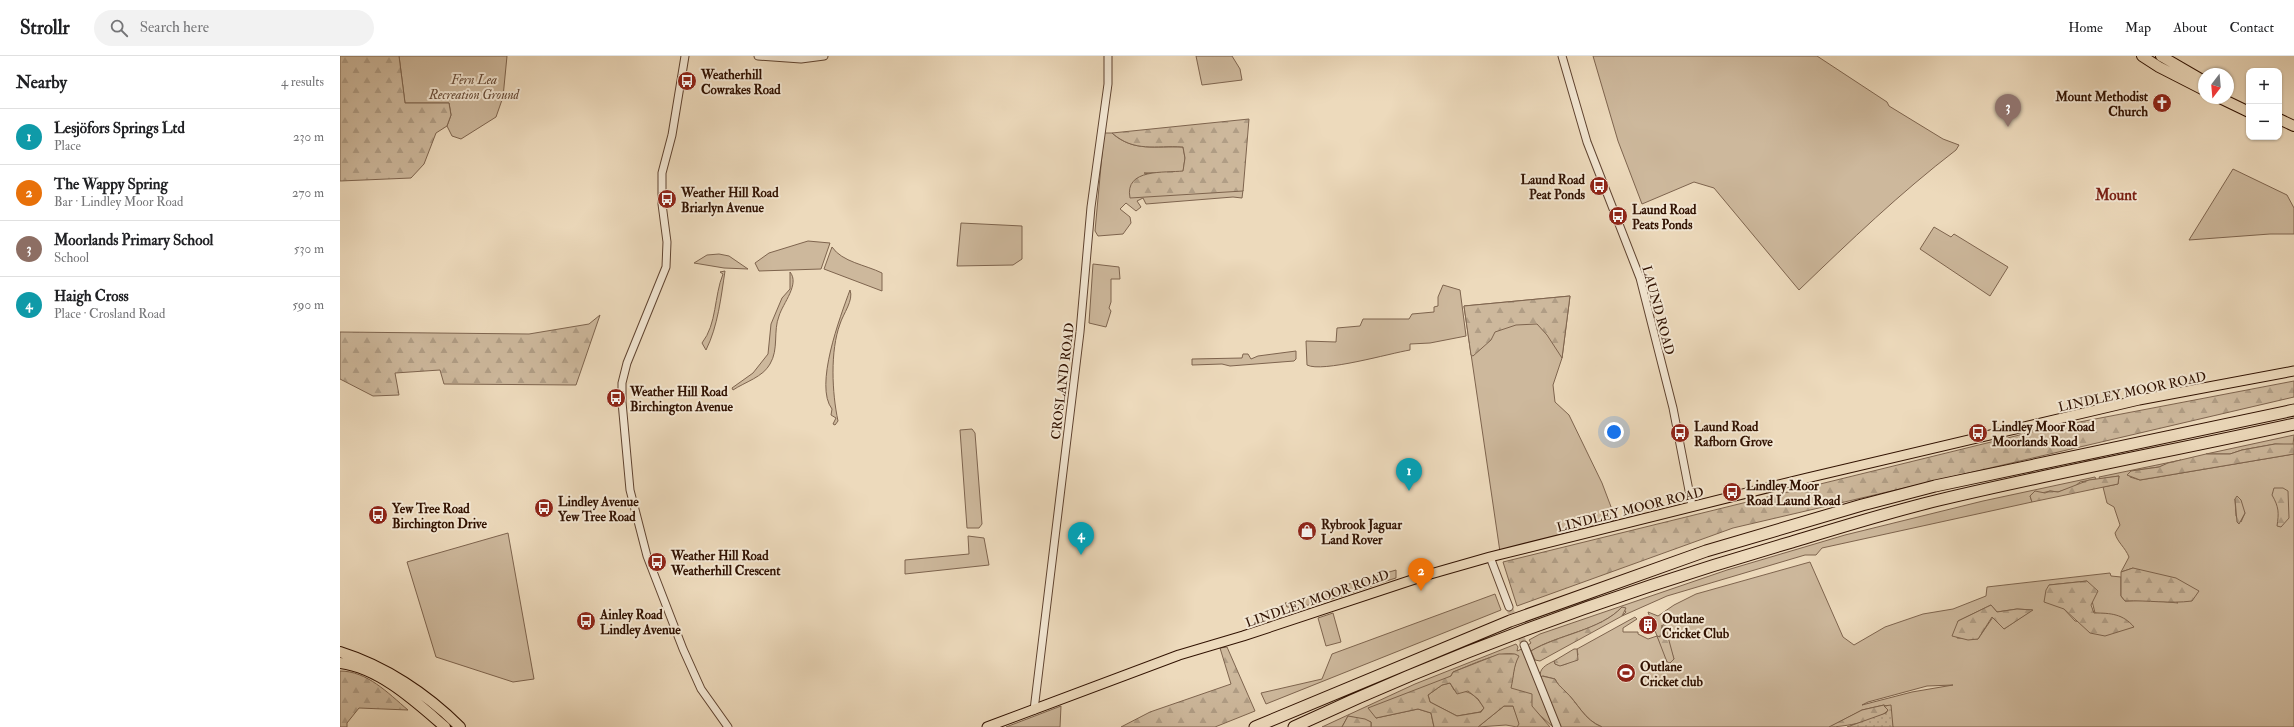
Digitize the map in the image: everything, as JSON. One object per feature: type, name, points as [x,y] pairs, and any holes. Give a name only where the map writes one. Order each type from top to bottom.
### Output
[{"type":"highway","points":[[2142,56],[2159,67],[2198,87]]},
{"type":"highway","points":[[2161,56],[2198,78]]},
{"type":"highway","points":[[2234,97],[2246,103]]},
{"type":"highway","points":[[2232,104],[2246,111]]},
{"type":"highway","points":[[2282,120],[2294,126]]},
{"type":"highway","points":[[2282,127],[2294,133]]},
{"type":"highway","points":[[1249,727],[1510,621],[1721,547],[1862,505],[1935,486],[2294,410]]},
{"type":"highway","points":[[1295,726],[1369,693],[1503,638],[1610,599],[1713,564],[1940,500],[2294,424]]},
{"type":"highway","points":[[340,652],[361,659],[412,687],[460,727]]},
{"type":"highway","points":[[340,663],[362,670],[388,682],[417,703],[445,727]]},
{"type":"highway","points":[[1255,727],[1277,716]]},
{"type":"main road","name":"LINDLEY MOOR ROAD","points":[[987,727],[1179,655],[1244,636],[1427,575],[1490,557],[1692,506],[2139,400],[2294,371]]},
{"type":"street","points":[[685,56],[672,135],[662,173],[662,204],[667,242],[666,267],[627,363],[622,383],[622,402],[630,490],[648,556],[701,689],[728,727]]},
{"type":"street","points":[[758,56],[801,59],[824,56]]},
{"type":"street","name":"CROSLAND ROAD","points":[[1034,710],[1081,324],[1091,207],[1108,84],[1108,56]]},
{"type":"street","name":"LAUND ROAD","points":[[1562,56],[1587,142],[1640,278],[1673,408],[1692,506]]},
{"type":"street","points":[[1490,557],[1509,607]]},
{"type":"street","points":[[1524,645],[1557,727]]},
{"type":"green space","points":[[340,56],[399,56],[405,103],[449,103],[451,115],[447,126],[436,133],[424,164],[411,178],[340,181]]},
{"type":"green space","name":"Fern Lea Recreation Ground","points":[[399,56],[507,56],[503,97],[496,117],[461,139],[452,136],[447,126],[451,115],[449,103],[405,103]]},
{"type":"green space","points":[[1196,56],[1232,56],[1240,69],[1242,80],[1202,85]]},
{"type":"green space","points":[[1593,56],[1817,56],[1887,102],[1889,106],[1943,139],[1959,145],[1956,150],[1915,183],[1799,290],[1714,188],[1694,182],[1642,204],[1618,141]]},
{"type":"green space","points":[[1249,119],[1243,191],[1130,198],[1130,188],[1133,181],[1139,177],[1148,174],[1183,171],[1185,158],[1183,147],[1137,146],[1112,133]]},
{"type":"green space","points":[[1104,133],[1112,133],[1120,139],[1137,146],[1183,147],[1185,158],[1183,172],[1144,173],[1243,190],[1242,198],[1233,197],[1146,204],[1143,198],[1137,201],[1141,207],[1136,211],[1126,203],[1120,209],[1130,217],[1131,223],[1123,234],[1098,236],[1095,231]]},
{"type":"green space","points":[[2233,169],[2287,195],[2294,208],[2294,234],[2270,234],[2189,240]]},
{"type":"green space","points":[[961,223],[1022,226],[1022,259],[1013,265],[957,266]]},
{"type":"green space","points":[[1934,227],[1951,237],[1954,234],[2008,267],[1990,296],[1920,249]]},
{"type":"green space","points":[[808,241],[830,243],[821,269],[759,271],[755,263],[769,253]]},
{"type":"green space","points":[[832,247],[836,252],[848,260],[882,273],[882,291],[824,269]]},
{"type":"green space","points":[[719,254],[729,256],[748,269],[724,268],[694,263],[707,255]]},
{"type":"green space","points":[[1093,264],[1119,267],[1120,279],[1111,279],[1111,302],[1109,308],[1111,311],[1106,327],[1089,323]]},
{"type":"green space","points":[[725,271],[716,321],[706,350],[702,343],[707,335],[713,319],[723,274],[720,272]]},
{"type":"green space","points":[[790,272],[793,277],[792,288],[777,322],[773,358],[767,369],[758,376],[733,390],[732,388],[753,373],[768,354],[771,324],[782,298],[790,289]]},
{"type":"green space","points":[[1443,285],[1460,290],[1466,336],[1430,343],[1410,344],[1410,350],[1341,365],[1315,367],[1307,365],[1306,341],[1336,342],[1337,328],[1360,326],[1363,319],[1409,319],[1412,314],[1434,312],[1434,307],[1438,306],[1438,297]]},
{"type":"green space","points":[[850,290],[851,298],[840,324],[833,359],[834,398],[838,421],[835,425],[833,424],[836,418],[831,415],[832,409],[827,398],[827,368],[835,333]]},
{"type":"green space","points":[[1570,296],[1562,358],[1553,385],[1555,402],[1569,415],[1602,483],[1616,520],[1500,552],[1464,306]]},
{"type":"green space","points":[[1570,296],[1562,358],[1547,335],[1537,324],[1516,325],[1495,332],[1491,340],[1473,356],[1471,355],[1464,306]]},
{"type":"green space","points":[[600,315],[576,385],[444,384],[440,370],[395,373],[399,395],[373,396],[340,379],[340,332],[529,334],[589,324]]},
{"type":"green space","points":[[1296,351],[1296,359],[1294,361],[1230,366],[1222,364],[1192,365],[1192,359],[1242,358],[1243,354],[1248,354],[1251,359],[1258,356]]},
{"type":"green space","points":[[2294,381],[2294,397],[1733,528],[1517,606],[1503,562],[2048,428]]},
{"type":"green space","points":[[972,429],[975,433],[982,524],[979,528],[967,528],[960,430]]},
{"type":"green space","points":[[2294,435],[2293,445],[2275,444],[2242,450],[2230,454],[2206,454]]},
{"type":"green space","points":[[2275,444],[2294,444],[2294,454],[2140,480],[2127,475],[2131,471],[2159,467],[2168,463],[2206,454],[2230,454],[2242,450]]},
{"type":"green space","points":[[2294,454],[2294,727],[1893,727],[1886,706],[1884,705],[1862,710],[1830,727],[1602,727],[1586,716],[1555,679],[1543,676],[1540,678],[1542,669],[1546,666],[1554,661],[1555,664],[1558,665],[1568,663],[1578,655],[1577,649],[1635,617],[1637,619],[1623,628],[1623,632],[1638,632],[1638,634],[1648,639],[1657,636],[1648,612],[1658,616],[1674,605],[1696,594],[1810,562],[1843,637],[1854,645],[1885,627],[1923,614],[1953,609],[1986,596],[1987,587],[2110,573],[2111,576],[2121,577],[2121,596],[2125,601],[2149,600],[2178,603],[2133,568],[2121,572],[2129,557],[2116,536],[2115,533],[2120,525],[2114,507],[2107,503],[2103,487],[2118,484],[2119,476],[2100,479],[2099,477],[2181,460],[2159,467],[2131,471],[2130,477],[2140,480]],"holes":[[[2235,499],[2245,513],[2241,522],[2236,516]],[[2087,581],[2095,613],[2121,617],[2133,627],[2075,621],[2064,609],[2049,585]],[[1991,605],[1997,612],[2017,609],[2032,610],[2004,629],[1993,617],[1978,639],[1957,638],[1958,621]],[[1662,625],[1674,659],[1670,663],[1657,636],[1660,637]],[[1953,685],[1912,692],[1862,705],[1927,686]]]},
{"type":"green space","points":[[2119,476],[2118,484],[2032,502],[2030,496],[2035,491],[2045,493],[2050,491],[2058,492],[2089,480]]},
{"type":"green space","points":[[2095,477],[2096,479],[2080,482],[2074,487],[2058,492],[2050,491],[2030,496],[2032,502],[1822,548],[1816,555],[1805,555],[1667,596],[1622,616],[1626,612],[1622,607],[1613,615],[1591,627],[1554,640],[1531,651],[1528,645],[1531,643],[1529,640],[1540,634],[1727,570],[1845,535],[1983,501]]},
{"type":"green space","points":[[2274,488],[2283,488],[2288,491],[2289,518],[2281,527],[2277,526],[2278,510],[2272,495]]},
{"type":"green space","points":[[2237,496],[2241,500],[2245,513],[2239,524],[2237,522],[2235,499]]},
{"type":"green space","points":[[508,533],[534,679],[513,682],[436,657],[407,562]]},
{"type":"green space","points":[[968,536],[984,538],[989,565],[905,574],[905,560],[969,554]]},
{"type":"green space","points":[[2133,568],[2176,578],[2199,591],[2192,601],[2125,601],[2121,596],[2121,572]]},
{"type":"green space","points":[[1396,570],[1396,578],[1325,601],[1297,607],[1287,607],[1285,603]]},
{"type":"green space","points":[[2087,581],[2098,591],[2091,605],[2094,613],[2116,615],[2126,619],[2134,627],[2105,636],[2090,633],[2064,609],[2044,602],[2046,590],[2049,585]]},
{"type":"green space","points":[[1495,594],[1501,610],[1266,704],[1261,693],[1322,679],[1332,654]]},
{"type":"green space","points":[[1991,605],[1997,612],[2017,609],[2033,610],[2004,629],[1992,617],[1978,639],[1968,640],[1952,636],[1958,621]]},
{"type":"green space","points":[[1622,607],[1626,608],[1622,616],[1540,661],[1535,660],[1531,651],[1542,645],[1591,627],[1613,615]]},
{"type":"green space","points":[[1333,613],[1341,642],[1326,646],[1318,618]]},
{"type":"green space","points":[[1664,622],[1674,659],[1670,663],[1667,662],[1657,636],[1660,637]]},
{"type":"green space","points":[[1516,644],[1518,647],[1517,651],[1522,649],[1553,727],[1510,688],[1518,656],[1505,654],[1477,662],[1453,672],[1451,676],[1376,718],[1418,709],[1431,713],[1434,727],[1371,727],[1371,722],[1348,716],[1342,727],[1322,727],[1415,684]]},
{"type":"green space","points":[[1227,647],[1255,711],[1215,727],[1121,727],[1150,712],[1231,684],[1220,648]]},
{"type":"green space","points":[[1574,649],[1577,649],[1578,660],[1560,666],[1555,664],[1554,661]]},
{"type":"green space","points":[[1499,654],[1515,654],[1519,656],[1511,688],[1532,694],[1532,706],[1550,727],[1517,727],[1519,724],[1513,706],[1504,706],[1478,727],[1434,727],[1431,713],[1418,709],[1376,718],[1368,708],[1451,676],[1453,672]],"holes":[[[1450,683],[1457,694],[1468,691],[1478,699],[1484,708],[1481,712],[1457,716],[1430,702],[1428,695],[1442,685]]]},
{"type":"green space","points":[[340,671],[359,675],[377,684],[408,710],[359,708],[347,723],[347,727],[340,727]]},
{"type":"green space","points":[[1542,676],[1555,679],[1586,716],[1602,727],[1561,727],[1555,718],[1540,678]]},
{"type":"green space","points":[[1450,683],[1454,690],[1468,692],[1475,696],[1484,708],[1480,712],[1457,716],[1430,702],[1428,695],[1442,685]]},
{"type":"green space","points":[[1884,705],[1888,710],[1884,714],[1870,720],[1852,725],[1829,727],[1862,710]]},
{"type":"green space","points":[[1891,705],[1893,727],[1847,727],[1886,713],[1888,710],[1884,706]]},
{"type":"green space","points":[[1061,706],[1060,727],[1006,727]]},
{"type":"green space","points":[[1504,706],[1513,706],[1520,724],[1517,727],[1506,725],[1478,727]]},
{"type":"green space","points":[[1348,716],[1365,719],[1371,722],[1371,727],[1342,727]]},
{"type":"tunnel","points":[[1509,607],[1524,645]]},
{"type":"place","name":"Weatherhill Cowrakes Road","points":[[687,81]]},
{"type":"place","name":"Mount Methodist Church","points":[[2162,103]]},
{"type":"place","name":"Moorlands Primary School","points":[[2008,127]]},
{"type":"place","name":"Laund Road Peat Ponds","points":[[1599,186]]},
{"type":"place","name":"Weather Hill Road Briarlyn Avenue","points":[[667,199]]},
{"type":"place","name":"Laund Road Peats Ponds","points":[[1618,216]]},
{"type":"place","name":"Weather Hill Road Birchington Avenue","points":[[616,398]]},
{"type":"place","name":"Laund Road Rafborn Grove","points":[[1680,433]]},
{"type":"place","name":"Lindley Moor Road Moorlands Road","points":[[1978,433]]},
{"type":"place","name":"Lesjöfors Springs Ltd","points":[[1409,491]]},
{"type":"place","name":"Lindley Moor Road Laund Road","points":[[1732,492]]},
{"type":"place","name":"Lindley Avenue Yew Tree Road","points":[[544,508]]},
{"type":"place","name":"Yew Tree Road Birchington Drive","points":[[378,515]]},
{"type":"place","name":"Rybrook Jaguar Land Rover","points":[[1307,531]]},
{"type":"place","name":"Haigh Cross","points":[[1081,555]]},
{"type":"place","name":"Weather Hill Road Weatherhill Crescent","points":[[657,562]]},
{"type":"place","name":"The Wappy Spring","points":[[1421,591]]},
{"type":"place","name":"Ainley Road Lindley Avenue","points":[[586,621]]},
{"type":"place","name":"Outlane Cricket Club","points":[[1648,625]]},
{"type":"place","name":"Outlane Cricket club","points":[[1626,673]]},
{"type":"district","name":"Mount","points":[[2116,195]]}]
